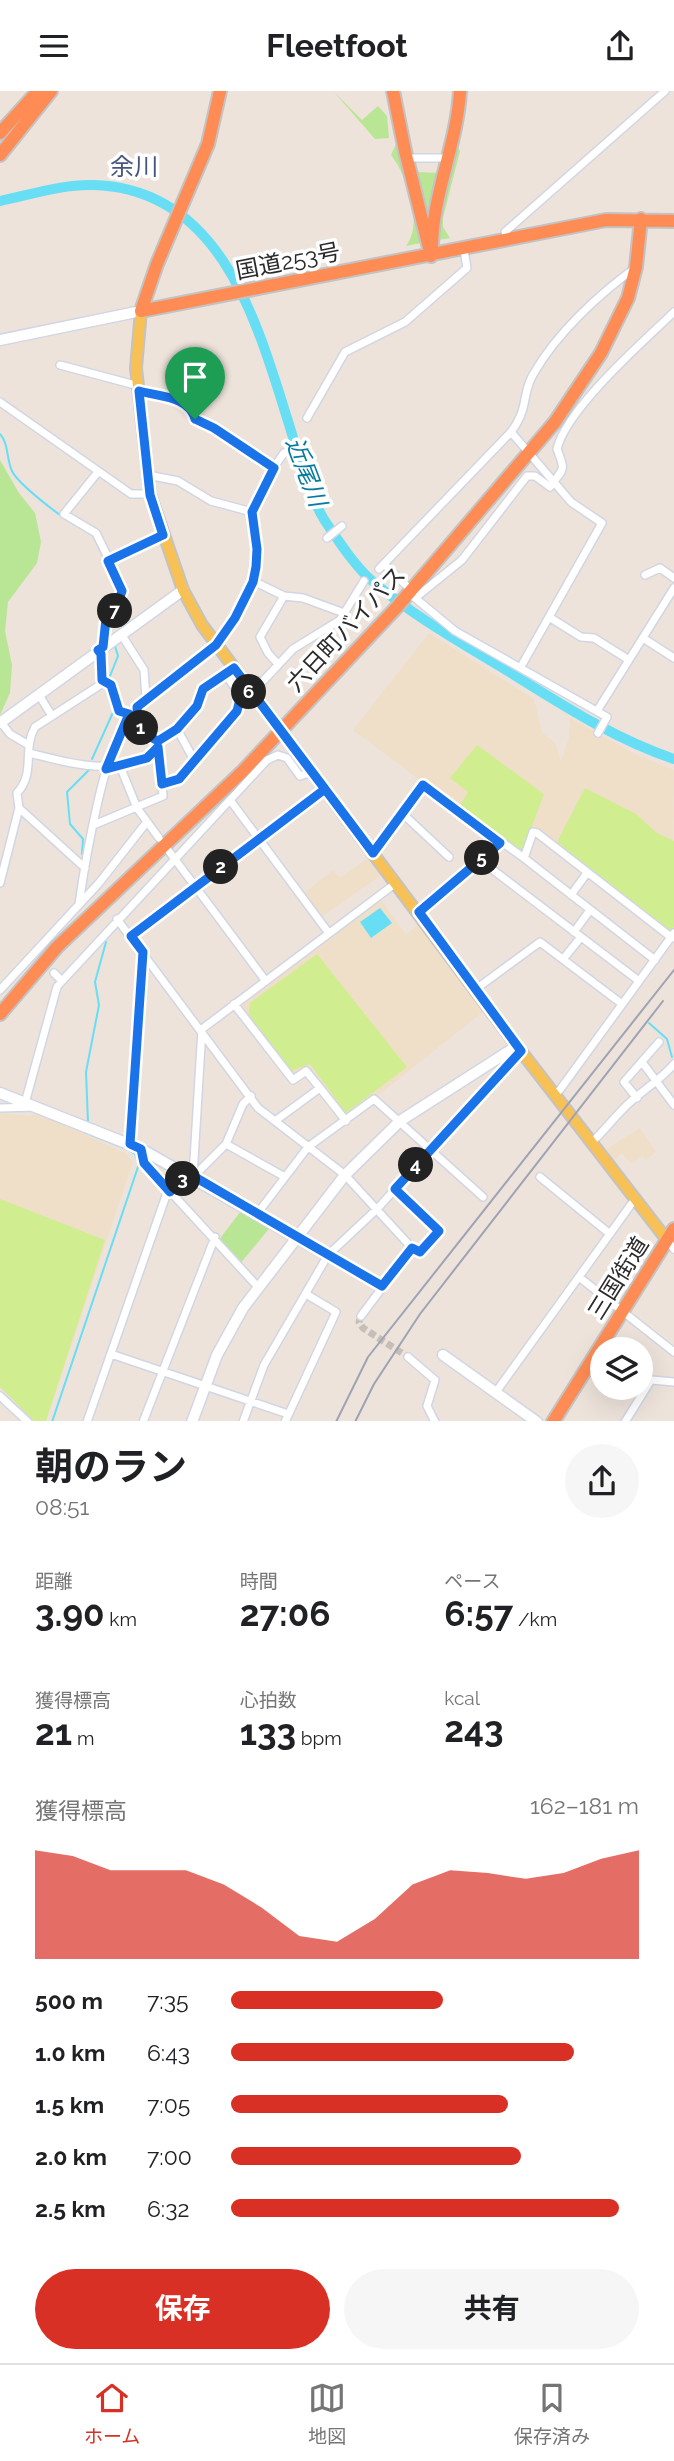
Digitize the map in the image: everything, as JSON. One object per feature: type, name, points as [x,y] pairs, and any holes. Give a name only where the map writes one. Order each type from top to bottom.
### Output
[{"type":"highway","points":[[0,133],[38,91]]},
{"type":"highway","points":[[0,155],[51,91]]},
{"type":"highway","points":[[141,311],[213,129],[220,91]]},
{"type":"highway","points":[[393,91],[406,158],[431,256]]},
{"type":"highway","points":[[431,256],[433,215],[448,158],[460,91]]},
{"type":"highway","name":"六日町バイパス","points":[[0,1014],[89,915],[190,822],[410,595],[555,422],[601,353],[628,298],[636,267],[641,219]]},
{"type":"highway","name":"国道253号","points":[[141,311],[464,250],[606,220],[674,221]]},
{"type":"highway","name":"三国街道","points":[[554,1421],[621,1311],[672,1239]]},
{"type":"main road","points":[[141,311],[137,339],[139,388],[150,495],[183,590],[230,671],[251,691],[635,1199],[672,1239]]},
{"type":"street","points":[[508,241],[505,232],[665,91]]},
{"type":"street","points":[[406,158],[448,158]]},
{"type":"street","points":[[307,418],[345,352],[405,321],[467,268],[464,250]]},
{"type":"street","points":[[598,732],[607,717],[455,631],[410,595],[381,566],[511,432],[524,412],[530,380],[539,365],[576,321],[636,267]]},
{"type":"street","points":[[0,339],[141,311]]},
{"type":"street","points":[[410,595],[462,560],[527,476],[535,476],[550,487],[564,470],[564,461],[557,449],[564,433],[594,392],[674,312]]},
{"type":"street","points":[[60,365],[185,402],[192,407],[195,419],[214,428],[274,468]]},
{"type":"street","points":[[0,402],[131,495],[150,495]]},
{"type":"street","points":[[511,432],[571,502],[602,523],[523,663]]},
{"type":"street","points":[[79,904],[106,769],[129,714],[215,644],[235,618],[253,582],[257,549],[252,512],[284,453]]},
{"type":"street","points":[[0,883],[19,808],[17,793],[27,780],[28,748],[35,727],[96,688],[102,680],[100,649],[106,619],[115,611],[122,591],[96,533],[64,514],[98,472]]},
{"type":"street","points":[[148,475],[178,481],[211,501],[252,512]]},
{"type":"street","points":[[327,537],[342,526]]},
{"type":"street","points":[[108,561],[163,535]]},
{"type":"street","points":[[645,575],[660,568],[674,578]]},
{"type":"street","points":[[253,582],[284,596],[303,597],[344,613]]},
{"type":"street","points":[[240,699],[293,649],[340,620],[364,582]]},
{"type":"street","points":[[597,711],[674,588]]},
{"type":"street","points":[[162,784],[179,779],[237,711],[240,699],[230,671],[203,689],[197,706],[147,758],[120,766],[106,769],[28,748],[0,722],[183,590]]},
{"type":"street","points":[[278,664],[268,653],[260,637],[284,596]]},
{"type":"street","points":[[549,617],[580,637],[594,638],[629,660]]},
{"type":"street","points":[[121,634],[144,670],[146,698]]},
{"type":"street","points":[[643,638],[674,658]]},
{"type":"street","points":[[102,680],[111,685],[119,711],[129,714]]},
{"type":"street","points":[[39,695],[52,716]]},
{"type":"street","points":[[96,824],[163,796],[158,744],[141,728],[137,707]]},
{"type":"street","points":[[177,729],[194,760]]},
{"type":"street","points":[[25,1103],[57,988],[62,981],[173,858],[267,760],[278,755],[287,758],[300,776],[312,772]]},
{"type":"street","points":[[120,766],[137,808],[159,838]]},
{"type":"street","points":[[373,853],[423,785],[524,858],[655,960]]},
{"type":"street","points":[[131,936],[325,789]]},
{"type":"street","points":[[230,800],[328,932]]},
{"type":"street","points":[[19,808],[85,868]]},
{"type":"street","points":[[402,813],[449,857]]},
{"type":"street","points":[[0,990],[31,953],[79,904],[146,823]]},
{"type":"street","points":[[524,858],[533,832],[537,833],[673,936],[559,1091],[554,1092]]},
{"type":"street","points":[[419,912],[500,843]]},
{"type":"street","points":[[168,850],[265,980]]},
{"type":"street","points":[[480,860],[639,981]]},
{"type":"street","points":[[571,895],[587,873]]},
{"type":"street","points":[[190,1175],[202,1029],[396,883]]},
{"type":"street","points":[[564,958],[590,910]]},
{"type":"street","points":[[117,919],[202,1029],[258,1108],[345,1175],[412,1248],[420,1252],[439,1231],[395,1189]]},
{"type":"street","points":[[476,989],[540,942],[622,1004]]},
{"type":"street","points":[[130,1144],[143,952]]},
{"type":"street","points":[[31,953],[41,961]]},
{"type":"street","points":[[54,972],[62,981]]},
{"type":"street","points":[[234,1004],[293,1080],[306,1071],[346,1121]]},
{"type":"street","points":[[637,1098],[624,1082],[659,1042]]},
{"type":"street","points":[[192,1421],[226,1339],[258,1287],[345,1175],[400,1121],[519,1049]]},
{"type":"street","points":[[243,1421],[264,1365],[328,1255],[377,1209],[519,1049]]},
{"type":"street","points":[[642,1062],[674,1105]]},
{"type":"street","points":[[592,1142],[637,1098],[659,1082],[674,1064]]},
{"type":"street","points":[[275,1121],[320,1088]]},
{"type":"street","points":[[0,1093],[141,1149],[382,1286]]},
{"type":"street","points":[[87,1421],[169,1191],[226,1144],[243,1104],[250,1096]]},
{"type":"street","points":[[257,1214],[308,1147],[374,1099],[483,1197]]},
{"type":"street","points":[[0,1108],[36,1107]]},
{"type":"street","points":[[226,1144],[285,1177]]},
{"type":"street","points":[[141,1149],[144,1163],[215,1237],[258,1287]]},
{"type":"street","points":[[540,1177],[610,1234]]},
{"type":"street","points":[[496,1392],[635,1199]]},
{"type":"street","points":[[143,1421],[215,1237]]},
{"type":"street","points":[[361,1316],[412,1248]]},
{"type":"street","points":[[579,1277],[674,1352]]},
{"type":"street","points":[[111,1354],[250,1401],[287,1418],[336,1312],[306,1294]]},
{"type":"street","points":[[443,1355],[536,1421]]},
{"type":"street","points":[[408,1357],[435,1380],[427,1406],[434,1421]]},
{"type":"street","points":[[626,1421],[651,1380],[674,1382]]},
{"type":"street","points":[[0,1396],[27,1421]]},
{"type":"shaded area","points":[[429,633],[534,699],[542,733],[555,742],[561,761],[569,737],[570,718],[635,754],[674,770],[672,938],[537,833],[524,858],[353,730]]},
{"type":"shaded area","points":[[371,856],[384,873],[323,916],[304,893],[333,870],[340,878]]},
{"type":"shaded area","points":[[378,896],[406,934],[425,920],[489,1007],[346,1121],[307,1071],[293,1080],[234,1004]]},
{"type":"shaded area","points":[[0,1113],[30,1116],[38,1113],[125,1153],[133,1162],[46,1421],[34,1421],[0,1387]]},
{"type":"shaded area","points":[[640,1128],[656,1152],[646,1160],[642,1156],[631,1164],[622,1153],[613,1161],[605,1150]]},
{"type":"green space","points":[[333,91],[362,120],[378,106],[387,116],[389,138],[375,139]]},
{"type":"green space","points":[[396,144],[399,144],[421,237],[421,243],[406,246],[414,225],[413,212],[408,187],[391,155]]},
{"type":"green space","points":[[456,144],[460,151],[443,218],[443,227],[450,238],[439,240],[436,231]]},
{"type":"green space","points":[[412,166],[416,166],[417,172],[439,173],[429,236]]},
{"type":"green space","points":[[0,460],[19,493],[35,513],[41,542],[37,563],[8,602],[5,631],[12,665],[10,693],[0,715]]},
{"type":"green space","points":[[477,745],[544,794],[522,853],[459,807],[468,792],[450,778]]},
{"type":"green space","points":[[585,788],[636,814],[657,833],[674,841],[674,926],[671,932],[556,844]]},
{"type":"green space","points":[[317,954],[407,1067],[346,1113],[310,1064],[291,1071],[248,1018],[250,1003]]},
{"type":"green space","points":[[0,1199],[105,1240],[46,1421],[34,1421],[0,1387]]},
{"type":"green space","points":[[244,1207],[273,1224],[239,1265],[218,1241]]},
{"type":"water","points":[[380,908],[392,923],[371,938],[360,922]]},
{"type":"waterway","name":"近尾川","points":[[0,201],[58,188],[93,185],[137,192],[173,209],[202,234],[226,265],[261,340],[313,497],[325,521],[365,574],[421,618],[570,709],[610,732],[674,759]]},
{"type":"waterway","points":[[0,434],[16,477],[41,501],[76,525]]},
{"type":"waterway","points":[[93,535],[118,587]]},
{"type":"waterway","points":[[107,625],[109,635]]},
{"type":"waterway","points":[[108,681],[118,656],[115,646]]},
{"type":"waterway","points":[[106,686],[113,703]]},
{"type":"waterway","points":[[92,759],[115,708]]},
{"type":"waterway","points":[[82,854],[83,839],[70,824],[67,792],[90,769]]},
{"type":"waterway","points":[[88,1122],[86,1072],[99,1005],[95,982],[106,942]]},
{"type":"waterway","points":[[649,1023],[667,1039],[672,1057]]},
{"type":"waterway","points":[[52,1421],[139,1164],[135,1154],[129,1150],[84,1132]]},
{"type":"tunnel","points":[[361,1316],[359,1322],[363,1328],[408,1357]]},
{"type":"railway","points":[[336,1421],[368,1357],[674,970]]},
{"type":"railway","points":[[356,1421],[374,1384],[420,1314],[663,1001]]},
{"type":"district","name":"余川","points":[[134,167]]},
{"type":"route","points":[[195,419],[192,407],[185,402],[139,391],[150,495],[163,535],[108,561],[122,591],[115,611],[106,619],[103,647],[98,650],[101,654],[102,680],[111,685],[119,711],[129,714],[106,769],[147,758],[158,747],[162,784],[179,779],[237,711],[240,699],[251,691],[325,789],[373,853],[423,785],[500,843],[419,912],[521,1051],[513,1063],[395,1189],[439,1231],[420,1252],[412,1248],[382,1286],[188,1173],[170,1192],[144,1163],[141,1149],[130,1144],[143,952],[131,936],[325,789],[234,668],[203,689],[197,706],[177,729],[158,741],[141,728],[137,720],[137,707],[146,698],[216,645],[214,643],[235,618],[243,603],[253,582],[256,567],[257,549],[252,512],[261,489],[274,468],[214,428],[195,419]]}]
